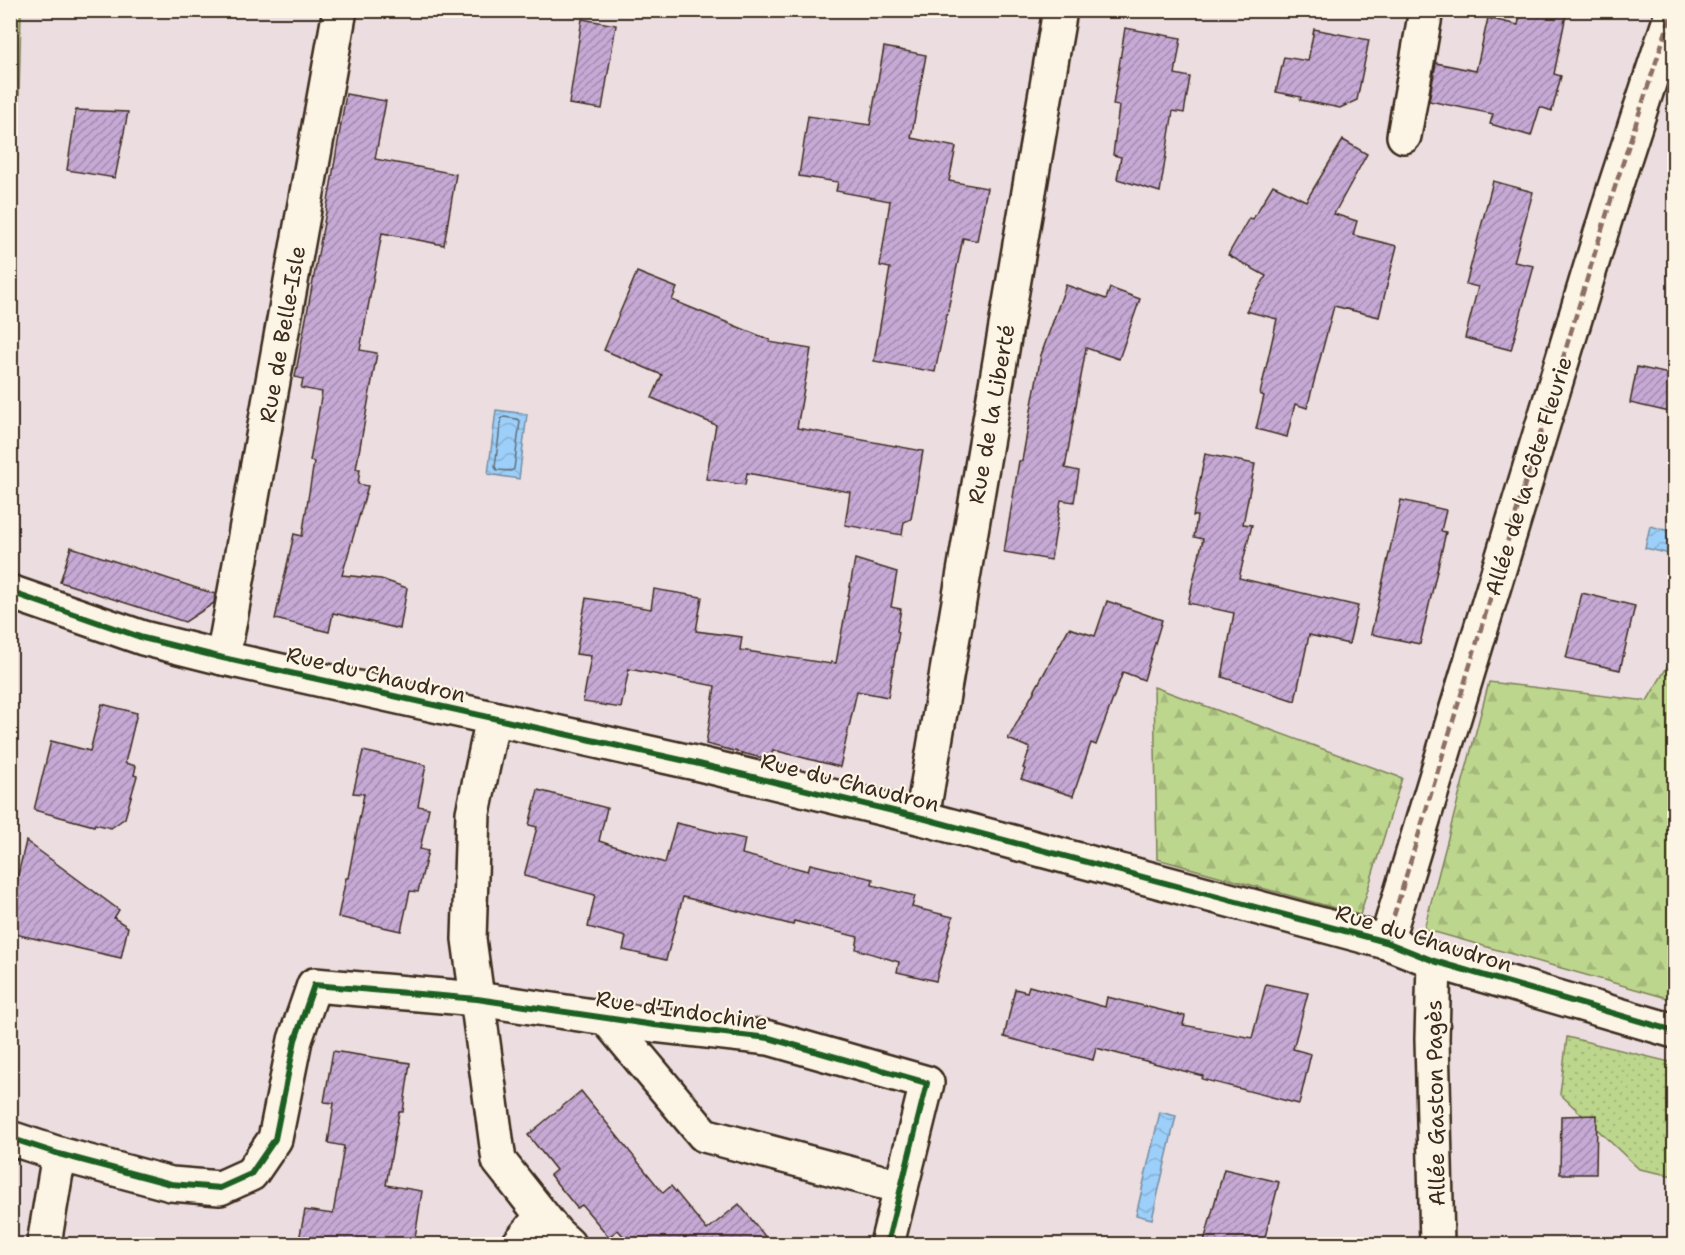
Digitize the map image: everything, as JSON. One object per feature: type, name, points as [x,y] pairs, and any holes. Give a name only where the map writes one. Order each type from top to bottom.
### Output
[{"type":"street","name":"Rue de Belle-Isle","points":[[224,658],[340,10]]},
{"type":"street","name":"Rue de la Liberté","points":[[922,818],[1060,10]]},
{"type":"street","points":[[1404,136],[1426,10]]},
{"type":"street","name":"Allée de la Côte Fleurie","points":[[1386,942],[1614,190],[1673,10]]},
{"type":"street","name":"Rue du Chaudron","points":[[10,592],[143,638],[745,775],[922,818],[1386,942],[1434,961],[1674,1031]]},
{"type":"street","points":[[493,718],[473,813],[469,939],[499,1161],[568,1245]]},
{"type":"street","name":"Allée Gaston Pagès","points":[[1434,961],[1432,1039],[1437,1245]]},
{"type":"street","name":"Rue d'Indochine","points":[[59,1154],[171,1184],[220,1188],[251,1174],[275,1139],[295,1040],[314,985],[477,999],[769,1038],[927,1083],[887,1245]]},
{"type":"street","name":"Rue d'Indochine","points":[[607,1018],[704,1135],[901,1187]]},
{"type":"street","points":[[10,1138],[59,1154],[44,1245]]},
{"type":"street","points":[[519,1245],[542,1216]]},
{"type":"green space","points":[[11,10],[21,11],[17,179],[10,177]]},
{"type":"green space","points":[[1674,655],[1674,1000],[1424,929],[1489,682],[1647,701]]},
{"type":"green space","points":[[1154,687],[1402,778],[1360,915],[1157,859]]},
{"type":"green space","points":[[1567,1037],[1674,1063],[1674,1176],[1639,1169],[1560,1094]]},
{"type":"water","points":[[496,410],[527,414],[519,479],[488,474]]},
{"type":"water","points":[[1650,526],[1674,532],[1674,555],[1645,548]]},
{"type":"water","points":[[1160,1112],[1176,1116],[1152,1219],[1136,1215]]},
{"type":"building","points":[[1521,10],[1567,10],[1554,74],[1561,76],[1552,111],[1540,107],[1531,136],[1490,124],[1493,114],[1429,101],[1436,63],[1476,71],[1488,18],[1518,25]]},
{"type":"building","points":[[582,19],[616,25],[602,109],[569,104]]},
{"type":"building","points":[[1125,28],[1181,38],[1175,74],[1190,77],[1184,113],[1173,111],[1160,192],[1117,179],[1121,157],[1113,155],[1119,106],[1113,105]]},
{"type":"building","points":[[1314,29],[1369,40],[1357,100],[1340,108],[1300,100],[1301,97],[1276,92],[1284,57],[1308,61]]},
{"type":"building","points":[[884,47],[926,55],[911,138],[956,147],[949,181],[987,188],[977,241],[963,238],[935,372],[874,361],[890,268],[880,266],[890,201],[836,191],[838,182],[799,176],[808,116],[870,125]]},
{"type":"building","points":[[346,94],[386,101],[375,159],[456,174],[444,245],[382,233],[360,350],[377,353],[356,469],[360,469],[358,484],[368,486],[342,575],[381,579],[407,588],[400,629],[333,613],[329,632],[275,619],[294,534],[302,536],[314,462],[310,461],[322,392],[301,388],[303,379],[295,377]]},
{"type":"building","points":[[76,110],[128,112],[115,178],[67,170]]},
{"type":"building","points":[[1343,140],[1367,154],[1334,214],[1357,221],[1353,235],[1397,246],[1379,317],[1334,306],[1307,408],[1295,404],[1287,437],[1256,429],[1264,396],[1260,394],[1277,319],[1246,311],[1266,276],[1228,255],[1249,218],[1253,219],[1273,185],[1306,201]]},
{"type":"building","points":[[1493,181],[1533,192],[1514,262],[1534,266],[1511,350],[1465,338],[1478,287],[1466,284]]},
{"type":"building","points":[[637,272],[677,288],[672,300],[770,340],[769,342],[811,349],[797,428],[923,451],[911,519],[904,522],[902,535],[845,525],[850,492],[747,473],[745,485],[706,479],[716,425],[652,398],[662,375],[604,350]]},
{"type":"building","points":[[1066,285],[1106,299],[1110,288],[1140,299],[1119,359],[1086,348],[1065,468],[1079,471],[1074,502],[1061,500],[1051,560],[1004,552],[1019,461],[1022,461],[1041,355]]},
{"type":"building","points":[[1637,367],[1674,375],[1674,413],[1630,403]]},
{"type":"building","points":[[1205,454],[1255,464],[1243,524],[1252,525],[1239,578],[1358,606],[1349,644],[1309,635],[1295,701],[1222,677],[1234,613],[1188,603],[1203,539],[1194,537],[1197,516],[1193,516]]},
{"type":"building","points":[[1401,500],[1446,510],[1441,531],[1446,532],[1420,644],[1371,634]]},
{"type":"building","points":[[71,547],[215,594],[214,603],[185,622],[60,582]]},
{"type":"building","points":[[855,559],[897,572],[891,607],[901,609],[888,697],[857,691],[840,767],[773,750],[770,760],[706,744],[715,686],[629,669],[621,708],[583,702],[591,656],[576,654],[586,598],[651,609],[654,589],[702,597],[696,631],[742,637],[740,650],[831,664],[831,662],[836,663]]},
{"type":"building","points":[[1582,593],[1635,606],[1620,670],[1566,658]]},
{"type":"building","points":[[1107,601],[1162,620],[1144,680],[1123,672],[1096,745],[1091,743],[1073,796],[1021,779],[1030,748],[1008,739],[1069,628],[1095,636]]},
{"type":"building","points":[[102,704],[137,713],[125,763],[136,766],[134,775],[137,776],[125,818],[111,828],[95,824],[94,826],[34,810],[51,741],[90,751]]},
{"type":"building","points":[[363,751],[426,765],[418,806],[429,808],[420,849],[428,851],[418,892],[410,891],[401,931],[338,917],[364,794],[353,793]]},
{"type":"building","points":[[538,790],[607,808],[599,841],[665,863],[676,823],[745,839],[742,854],[808,871],[810,864],[873,879],[872,885],[915,896],[912,907],[953,917],[936,981],[897,972],[899,962],[856,949],[858,937],[794,921],[793,925],[683,897],[666,960],[623,950],[626,937],[588,927],[595,895],[524,876],[537,827],[529,825]]},
{"type":"building","points":[[26,841],[119,910],[114,918],[128,927],[121,958],[10,933],[10,908]]},
{"type":"building","points":[[1266,984],[1308,993],[1293,1049],[1311,1054],[1299,1104],[1096,1048],[1093,1060],[1004,1037],[1015,989],[1027,992],[1029,986],[1105,1007],[1107,997],[1185,1016],[1183,1025],[1252,1038]]},
{"type":"building","points":[[333,1051],[410,1063],[403,1112],[399,1112],[386,1185],[422,1191],[414,1245],[298,1245],[305,1210],[333,1214],[344,1146],[328,1143],[334,1103],[324,1102]]},
{"type":"building","points":[[581,1091],[663,1193],[671,1186],[707,1230],[739,1204],[772,1245],[631,1245],[618,1230],[609,1237],[582,1205],[577,1208],[550,1175],[556,1170],[528,1135]]},
{"type":"building","points":[[1597,1115],[1596,1174],[1560,1174],[1561,1116]]},
{"type":"building","points":[[1224,1169],[1279,1182],[1263,1245],[1203,1245]]},
{"type":"marked path","points":[[1386,942],[1614,190],[1673,10]]},
{"type":"cycle path","points":[[10,592],[143,638],[223,658],[695,763],[922,818],[1386,942],[1434,961],[1674,1031]]},
{"type":"cycle path","points":[[10,1138],[59,1154],[171,1184],[220,1188],[251,1174],[275,1139],[295,1040],[314,985],[477,999],[654,1025],[769,1038],[927,1083],[887,1244]]}]
